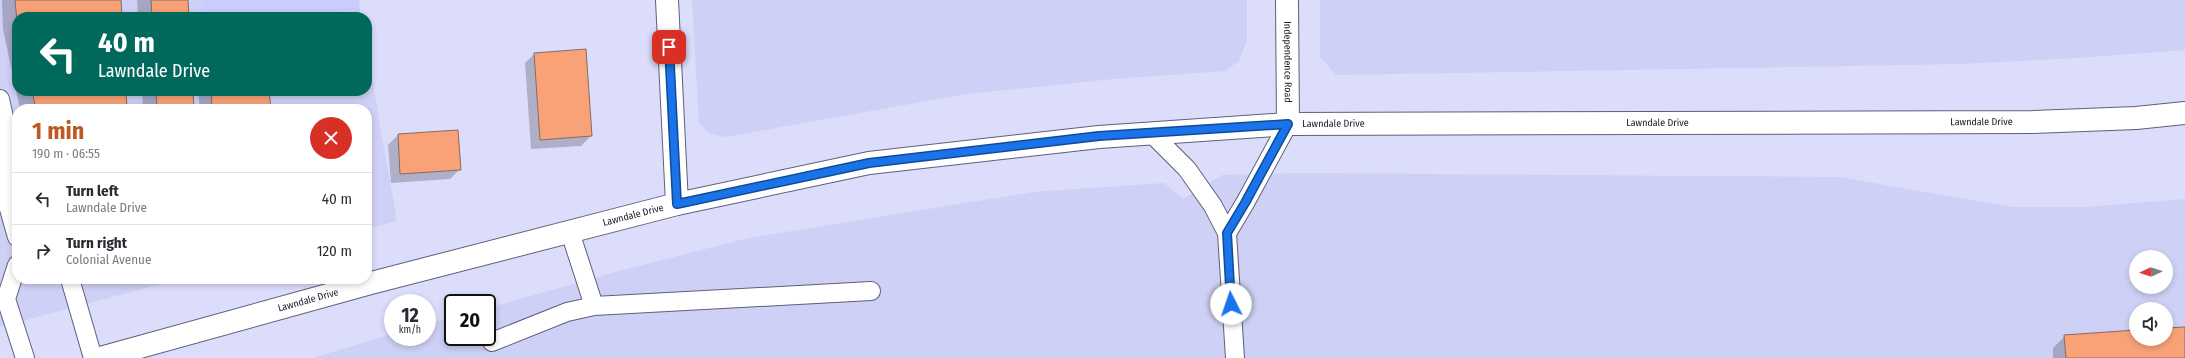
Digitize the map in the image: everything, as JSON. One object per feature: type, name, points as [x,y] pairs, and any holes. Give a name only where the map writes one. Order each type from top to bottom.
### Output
[{"type":"main road","points":[[667,0],[677,204]]},
{"type":"main road","name":"Independence Road","points":[[1287,0],[1288,124]]},
{"type":"main road","name":"Lawndale Drive","points":[[372,283],[677,204],[869,163],[1099,136],[1288,124],[2033,122],[2136,118],[2185,113]]},
{"type":"main road","name":"Lawndale Drive","points":[[100,358],[367,284]]},
{"type":"lane","points":[[0,99],[5,122],[9,210],[12,220]]},
{"type":"lane","points":[[1227,233],[1288,124]]},
{"type":"lane","points":[[1151,133],[1186,169],[1212,206],[1227,233],[1235,358]]},
{"type":"lane","points":[[570,232],[594,306]]},
{"type":"lane","points":[[12,280],[6,299],[25,358]]},
{"type":"lane","points":[[71,284],[93,358]]},
{"type":"lane","points":[[496,340],[567,312],[594,306],[871,291]]},
{"type":"shaded area","points":[[0,0],[202,0],[203,12],[12,12],[12,96],[372,96],[372,79],[397,221],[372,228],[372,104],[12,104],[12,284],[160,284],[0,327]]},
{"type":"shaded area","points":[[202,0],[359,0],[360,10],[339,12],[203,12]]},
{"type":"shaded area","points":[[692,0],[1247,0],[1247,40],[1239,61],[1225,71],[1113,79],[966,94],[725,137],[710,134],[699,123]]},
{"type":"shaded area","points":[[1320,0],[2185,0],[2185,50],[2076,58],[1959,64],[1336,75],[1320,57]]},
{"type":"shaded area","points":[[360,10],[360,12],[339,12]]},
{"type":"shaded area","points":[[1303,173],[1839,177],[2012,207],[2086,207],[2185,199],[2185,358],[313,358],[384,337],[384,346],[436,346],[436,322],[444,319],[444,346],[496,346],[496,305],[623,270],[748,238],[1033,192],[1164,183],[1183,199],[1222,175]]},
{"type":"building","points":[[15,0],[121,0],[122,12],[16,12]]},
{"type":"building","points":[[151,0],[188,0],[189,12],[152,12]]},
{"type":"building","points":[[586,49],[592,136],[540,140],[534,53]]},
{"type":"building","points":[[33,96],[126,96],[127,104],[35,104]]},
{"type":"building","points":[[156,96],[193,96],[194,104],[157,104]]},
{"type":"building","points":[[211,96],[270,96],[270,104],[212,104]]},
{"type":"building","points":[[458,130],[461,170],[400,174],[398,134]]},
{"type":"building","points":[[2185,327],[2185,358],[2066,358],[2064,335],[2129,330],[2129,346],[2173,346],[2173,328]]},
{"type":"route","points":[[669,47],[677,204],[869,163],[1099,136],[1288,124],[1227,233],[1231,304]]}]
